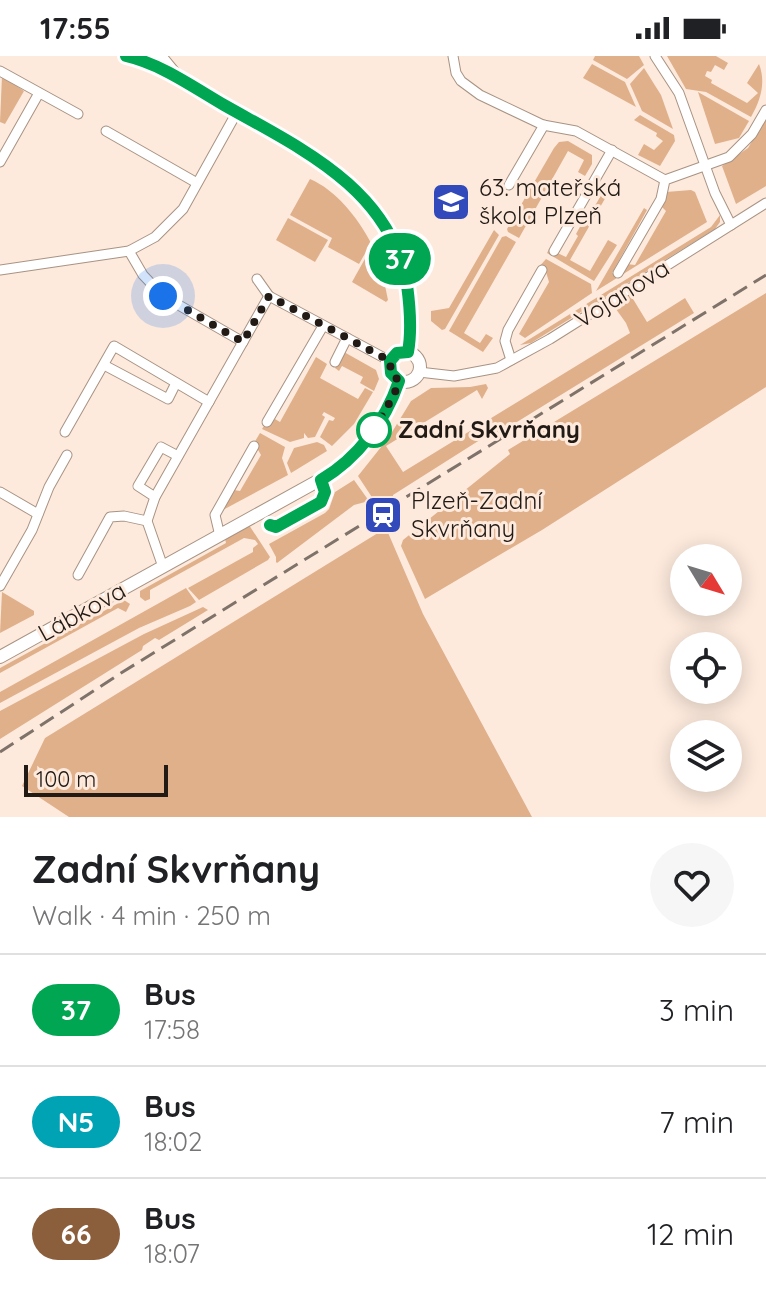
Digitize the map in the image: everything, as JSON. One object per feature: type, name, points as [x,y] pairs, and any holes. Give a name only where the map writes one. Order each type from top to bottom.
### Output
[{"type":"street","points":[[133,58],[158,56],[183,80]]},
{"type":"street","points":[[453,56],[456,73],[466,86],[480,95],[544,125],[576,131],[665,180],[729,157],[744,144],[766,110]]},
{"type":"street","points":[[655,56],[679,93],[705,166],[731,225]]},
{"type":"street","points":[[133,58],[183,80],[333,170],[353,186],[380,218],[399,256],[405,276],[410,318],[408,352]]},
{"type":"street","points":[[0,71],[78,114]]},
{"type":"street","points":[[0,162],[39,93]]},
{"type":"street","points":[[0,270],[129,251],[160,234],[183,209],[237,112]]},
{"type":"street","points":[[509,185],[544,125]]},
{"type":"street","points":[[106,131],[197,183]]},
{"type":"street","points":[[554,251],[612,150]]},
{"type":"street","name":"Vojanova","points":[[618,273],[661,199],[665,180]]},
{"type":"street","name":"Vojanova","points":[[419,372],[454,376],[497,368],[550,339],[766,203]]},
{"type":"street","points":[[129,251],[143,275],[163,296],[243,342]]},
{"type":"street","points":[[511,360],[505,341],[508,330],[542,270]]},
{"type":"street","points":[[257,279],[269,296],[390,361]]},
{"type":"street","points":[[163,567],[147,521],[155,497],[269,296]]},
{"type":"street","points":[[267,422],[323,326]]},
{"type":"street","points":[[335,362],[347,338]]},
{"type":"street","points":[[65,432],[114,346],[209,402]]},
{"type":"street","points":[[408,352],[418,359],[419,372],[411,381],[399,381],[391,373],[390,361],[397,353],[408,352]]},
{"type":"street","points":[[104,365],[168,399],[176,383]]},
{"type":"street","name":"Lábkova","points":[[0,657],[342,466],[369,437],[399,381]]},
{"type":"street","points":[[220,536],[215,515],[254,446]]},
{"type":"street","points":[[155,497],[138,486],[161,447],[178,456]]},
{"type":"street","points":[[0,586],[67,455]]},
{"type":"street","points":[[0,492],[38,514]]},
{"type":"street","name":"Lábkova","points":[[78,575],[110,517],[124,516],[147,521]]},
{"type":"shaded area","points":[[595,56],[639,56],[644,65],[627,79],[593,60]]},
{"type":"shaded area","points":[[667,56],[716,56],[728,63],[724,70],[715,65],[705,76],[712,80],[711,83],[747,103],[758,93],[747,83],[759,64],[761,91],[751,117],[706,92],[686,89]]},
{"type":"shaded area","points":[[592,64],[625,82],[636,107],[583,78]]},
{"type":"shaded area","points":[[644,68],[661,95],[673,129],[642,111],[630,84]]},
{"type":"shaded area","points":[[2,76],[24,91],[5,124],[0,122]]},
{"type":"shaded area","points":[[698,92],[749,121],[739,138],[715,144]]},
{"type":"shaded area","points":[[640,115],[674,135],[675,141],[660,166],[638,155],[644,144],[654,150],[663,141],[656,136],[657,133],[634,120]]},
{"type":"shaded area","points":[[766,118],[766,186],[736,204],[722,166],[748,148]]},
{"type":"shaded area","points":[[568,141],[592,155],[592,164],[585,176],[578,172],[584,160],[568,151],[519,238],[508,232],[554,148],[559,142]]},
{"type":"shaded area","points":[[310,179],[337,197],[366,234],[371,243],[359,264],[328,247],[332,238],[290,215]]},
{"type":"shaded area","points":[[607,185],[611,188],[570,260],[590,271],[608,240],[617,245],[594,281],[547,253],[549,249],[566,257],[582,223],[585,223]]},
{"type":"shaded area","points":[[666,192],[695,192],[707,222],[596,291],[644,208],[647,210],[612,273],[620,276],[627,264],[635,265],[666,211],[662,207]]},
{"type":"shaded area","points":[[720,215],[715,229],[531,343],[520,345],[711,227]]},
{"type":"shaded area","points":[[288,218],[328,240],[315,262],[276,240]]},
{"type":"shaded area","points":[[494,230],[499,235],[442,330],[431,321],[431,311],[449,308]]},
{"type":"shaded area","points":[[502,237],[516,242],[464,333],[480,343],[486,334],[493,338],[483,352],[449,331]]},
{"type":"shaded area","points":[[371,248],[383,276],[386,302],[352,282]]},
{"type":"shaded area","points":[[546,259],[591,284],[592,293],[525,338],[519,334],[549,282],[546,272],[538,268]]},
{"type":"shaded area","points":[[766,293],[766,387],[542,530],[425,599],[401,546],[403,540],[510,454],[508,450]]},
{"type":"shaded area","points":[[630,294],[647,322],[685,298],[694,313],[491,438],[483,438],[393,495],[393,500],[379,508],[358,476],[389,437],[411,401],[431,388],[486,384],[488,388],[482,399],[477,390],[386,446],[403,472],[630,333],[613,305]]},
{"type":"shaded area","points":[[344,352],[376,370],[379,379],[374,391],[360,383],[363,377],[342,366],[339,371],[335,368]]},
{"type":"shaded area","points":[[316,357],[327,364],[320,378],[358,399],[365,388],[373,392],[354,424],[332,446],[320,437],[329,420],[335,418],[324,412],[322,415],[325,417],[315,437],[308,438],[304,433],[304,438],[290,442],[262,429],[275,419],[280,422]]},
{"type":"shaded area","points":[[260,433],[285,447],[282,458],[288,475],[221,511],[234,490],[240,491],[261,455],[254,443]]},
{"type":"shaded area","points":[[317,442],[324,445],[327,451],[291,473],[287,463],[294,448]]},
{"type":"shaded area","points":[[354,480],[369,501],[354,505],[277,563],[269,544],[325,513],[335,492]]},
{"type":"shaded area","points":[[249,525],[270,557],[268,560],[199,600],[188,588],[253,552],[258,544],[255,540],[244,538],[150,590],[150,599],[145,601],[140,597],[140,591],[226,543],[225,539]]},
{"type":"shaded area","points":[[386,528],[423,614],[532,817],[69,817],[22,786],[45,738]]},
{"type":"shaded area","points":[[186,588],[196,602],[190,606],[139,628],[0,703],[0,692]]},
{"type":"shaded area","points":[[2,592],[34,611],[34,615],[0,633]]},
{"type":"shaded area","points":[[124,600],[130,604],[126,612],[118,608],[0,673],[0,668]]},
{"type":"shaded area","points":[[203,607],[208,610],[159,640],[155,638],[142,650],[0,739],[0,711],[144,634]]},
{"type":"railway","points":[[0,752],[121,673],[766,275]]},
{"type":"bus line","name":"37","points":[[126,56],[183,80],[333,170],[367,201],[391,236],[399,256],[409,297],[410,318],[408,352],[397,353],[389,365],[391,373],[399,381],[394,395],[354,455],[321,480],[325,492],[321,502],[276,527],[270,525]]},
{"type":"place","name":"63. mateřská škola Plzeň","points":[[451,202]]},
{"type":"place","name":"Zadní Skvrňany","points":[[374,430]]},
{"type":"place","name":"Plzeň-Zadní Skvrňany","points":[[383,515]]},
{"type":"route","points":[[163,296],[243,342],[269,296],[390,361],[391,373],[399,381],[374,430]]}]
